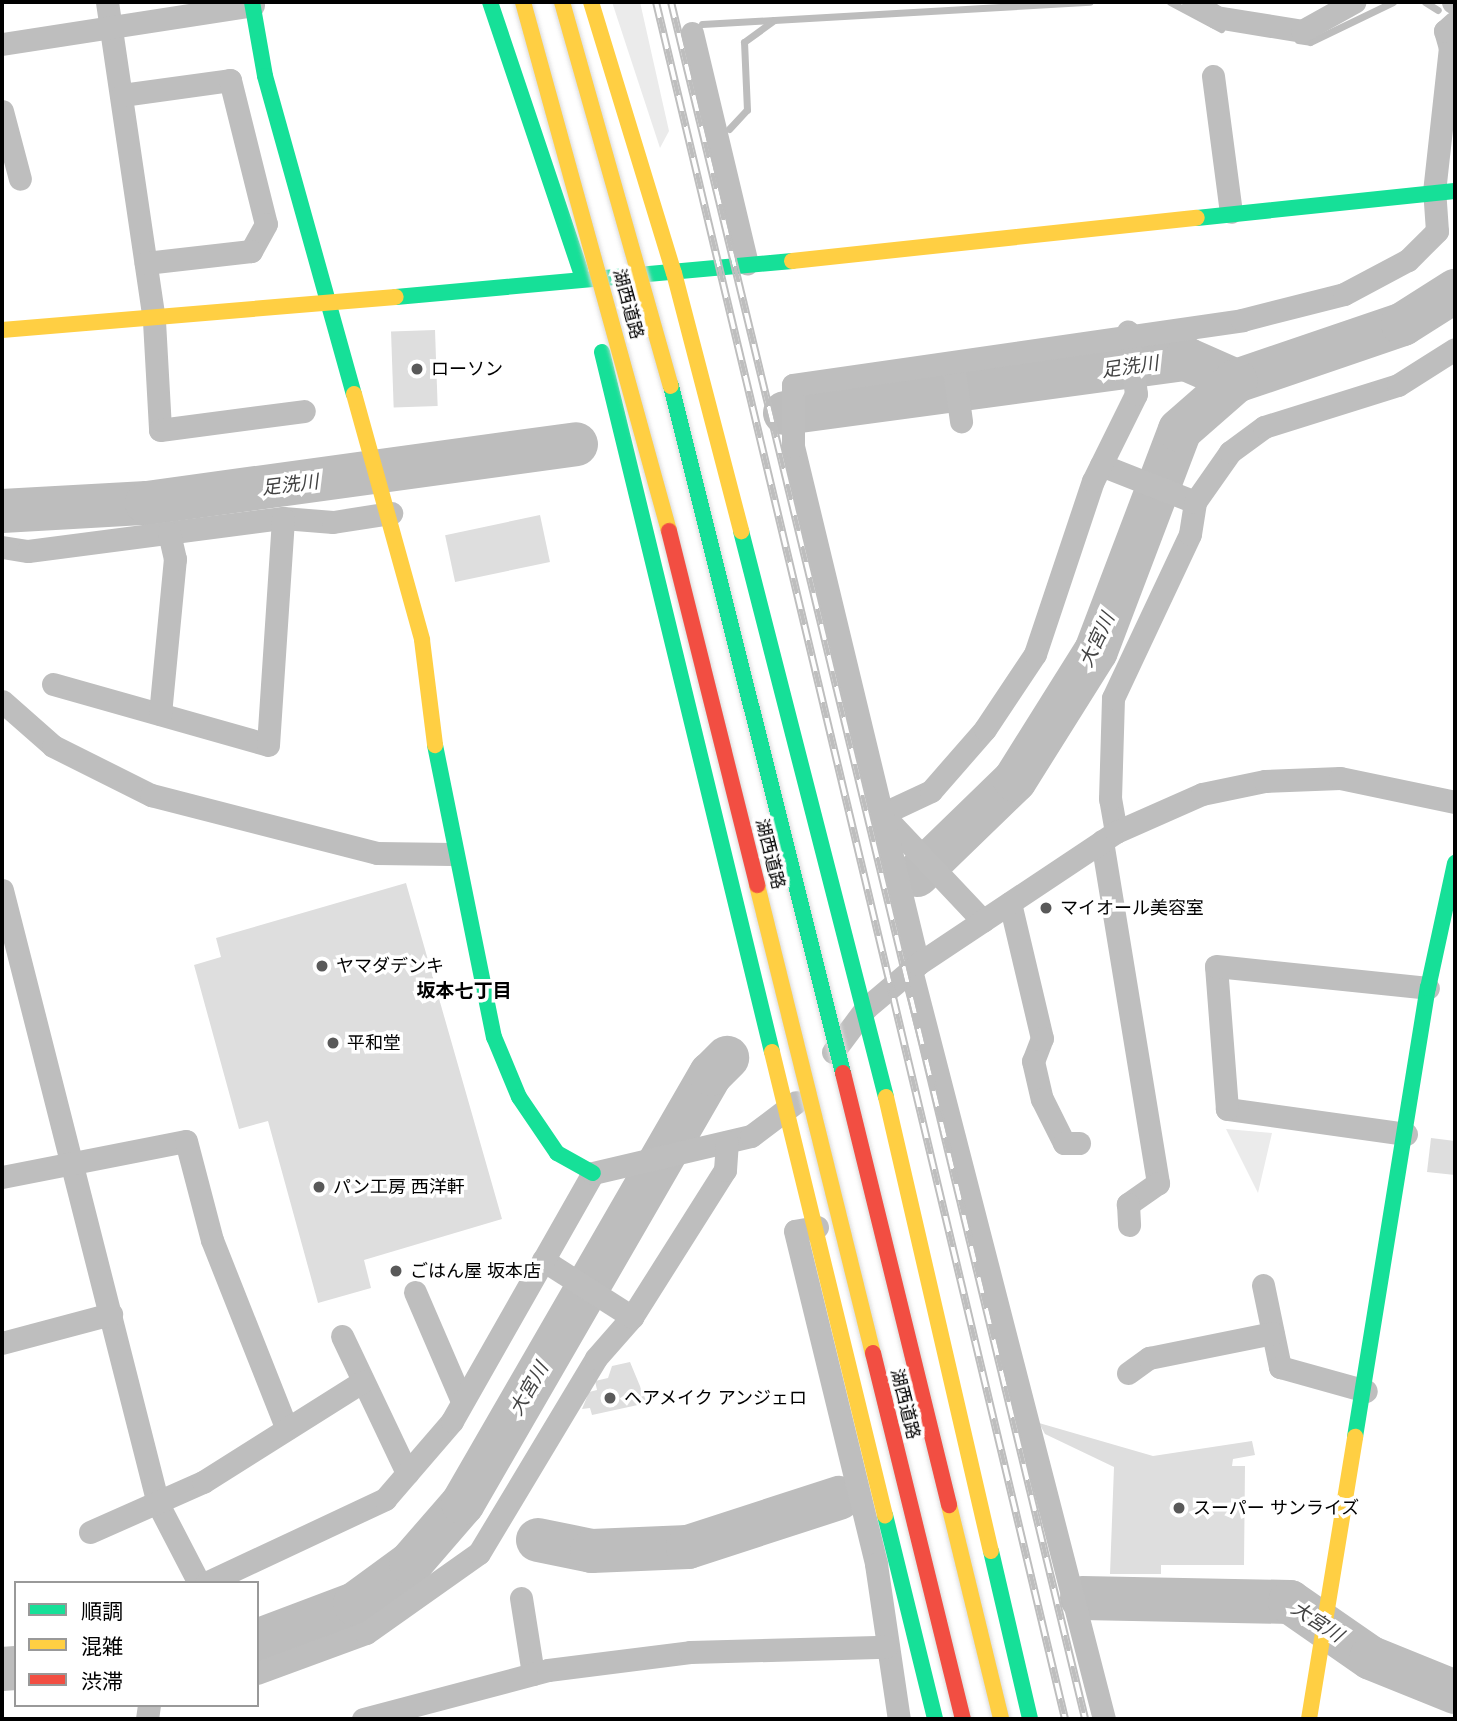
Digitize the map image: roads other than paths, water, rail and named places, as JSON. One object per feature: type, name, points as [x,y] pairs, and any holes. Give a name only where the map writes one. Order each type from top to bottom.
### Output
[{"type":"main road","points":[[490,2],[584,282],[817,1227]]},
{"type":"main road","name":"湖西道路","points":[[523,2],[662,499],[963,1719]]},
{"type":"main road","name":"湖西道路","points":[[562,2],[696,475],[1001,1719]]},
{"type":"main road","points":[[591,2],[674,273],[866,1008],[1030,1719]]},
{"type":"main road","points":[[253,4],[265,76],[327,301],[390,508],[422,639],[452,854],[494,1037],[519,1097],[557,1153],[602,1172]]},
{"type":"main road","points":[[2,330],[153,321],[327,301],[584,282],[1444,191]]},
{"type":"main road","points":[[1310,1719],[1366,1391],[1428,988],[1455,863]]},
{"type":"main road","points":[[886,1563],[935,1719]]},
{"type":"street","points":[[107,2],[146,263],[153,321],[160,430],[304,411]]},
{"type":"street","points":[[1193,2],[1216,18],[1302,31],[1354,2]]},
{"type":"street","points":[[2,44],[253,4]]},
{"type":"street","points":[[1104,1719],[915,967],[882,814],[793,446],[793,385],[953,364],[1128,333],[1242,320],[1344,294],[1408,260],[1437,232],[1444,191],[1450,48],[1445,31],[1455,22]]},
{"type":"street","points":[[692,33],[747,264]]},
{"type":"street","points":[[1213,76],[1231,212]]},
{"type":"street","points":[[122,95],[230,80],[266,224],[251,251],[146,263]]},
{"type":"street","points":[[2,111],[20,179]]},
{"type":"street","points":[[882,814],[931,791],[985,729],[1035,654],[1102,465],[1136,394],[1128,333]]},
{"type":"street","points":[[1129,1225],[1128,1204],[1158,1183],[1109,836],[1113,698],[1190,534],[1194,501],[1230,452],[1265,427],[1398,385],[1455,349]]},
{"type":"street","points":[[953,364],[961,421]]},
{"type":"street","points":[[1102,465],[1194,501]]},
{"type":"street","points":[[2,547],[28,551],[283,518],[332,522],[390,508]]},
{"type":"street","points":[[53,684],[268,745],[283,518]]},
{"type":"street","points":[[160,715],[175,559],[169,533]]},
{"type":"street","points":[[2,701],[53,746],[151,795],[377,853],[452,854]]},
{"type":"street","points":[[210,1581],[385,1499],[462,1401],[544,1260],[602,1172],[751,1136],[790,1109],[866,1008],[915,967],[1109,836],[1202,794],[1265,781],[1339,778],[1455,802]]},
{"type":"street","points":[[882,814],[901,828],[983,921]]},
{"type":"street","points":[[2,890],[158,1504],[199,1581]]},
{"type":"street","points":[[1010,903],[1042,1038],[1033,1061],[1042,1099],[1064,1143],[1079,1143]]},
{"type":"street","points":[[1406,1134],[1227,1108],[1216,966],[1428,988]]},
{"type":"street","points":[[2,1177],[186,1141],[212,1240],[287,1429]]},
{"type":"street","points":[[259,1672],[366,1633],[479,1553],[596,1359],[631,1317],[725,1170],[726,1143]]},
{"type":"street","points":[[817,1227],[795,1231],[863,1465],[886,1563],[887,1647],[899,1719]]},
{"type":"street","points":[[544,1260],[631,1317]]},
{"type":"street","points":[[1263,1285],[1280,1367],[1366,1391]]},
{"type":"street","points":[[415,1292],[462,1401]]},
{"type":"street","points":[[2,1343],[111,1314]]},
{"type":"street","points":[[1128,1373],[1149,1358],[1273,1333]]},
{"type":"street","points":[[342,1336],[407,1473]]},
{"type":"street","points":[[90,1532],[158,1504],[362,1382]]},
{"type":"street","points":[[521,1598],[533,1674]]},
{"type":"street","points":[[363,1719],[533,1674],[691,1652],[887,1647]]},
{"type":"waterway","points":[[729,129],[747,110],[744,42],[774,20],[1089,2]]},
{"type":"waterway","points":[[1170,2],[1221,29]]},
{"type":"waterway","points":[[1298,40],[1310,42],[1393,2]]},
{"type":"waterway","points":[[1425,2],[1438,10]]},
{"type":"waterway","points":[[702,24],[774,20]]},
{"type":"waterway","name":"足洗川","points":[[785,413],[1186,359],[1236,381],[1403,324],[1455,291]]},
{"type":"waterway","name":"大宮川","points":[[917,875],[1015,780],[1096,651],[1180,430],[1236,381]]},
{"type":"waterway","name":"足洗川","points":[[2,511],[147,503],[576,444]]},
{"type":"waterway","name":"大宮川","points":[[259,1640],[355,1604],[411,1563],[463,1503],[711,1074],[727,1058]]},
{"type":"waterway","name":"大宮川","points":[[538,1540],[592,1551],[688,1547],[839,1498]]},
{"type":"waterway","name":"大宮川","points":[[1082,1598],[1290,1602],[1371,1658],[1455,1692]]},
{"type":"waterway","name":"大宮川","points":[[2,1669],[14,1668]]},
{"type":"railway","points":[[656,2],[1065,1719]]},
{"type":"railway","points":[[671,2],[1085,1719]]},
{"type":"place","name":"ローソン","points":[[417,369]]},
{"type":"place","name":"マイオール美容室","points":[[1046,908]]},
{"type":"place","name":"ヤマダデンキ","points":[[322,966]]},
{"type":"place","name":"平和堂","points":[[333,1043]]},
{"type":"place","name":"パン工房 西洋軒","points":[[319,1187]]},
{"type":"place","name":"ごはん屋 坂本店","points":[[396,1271]]},
{"type":"place","name":"ヘアメイク アンジェロ","points":[[610,1398]]},
{"type":"place","name":"スーパー サンライズ","points":[[1179,1508]]},
{"type":"district","name":"坂本七丁目","points":[[464,991]]}]
